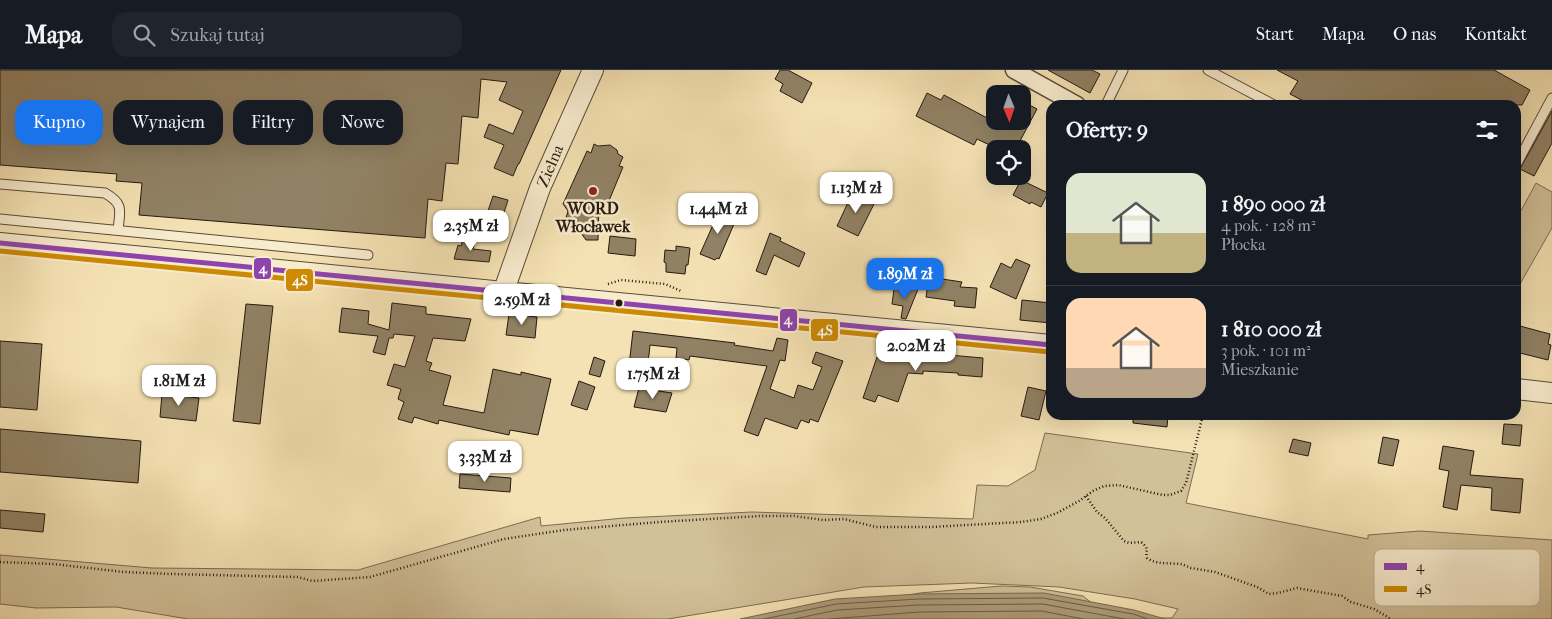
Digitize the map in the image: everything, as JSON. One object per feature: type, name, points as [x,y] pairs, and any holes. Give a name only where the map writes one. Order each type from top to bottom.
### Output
[{"type":"street","name":"Zielna","points":[[503,293],[540,188],[593,70]]},
{"type":"street","points":[[1014,70],[1068,100]]},
{"type":"street","points":[[0,243],[1046,345]]},
{"type":"street","points":[[1521,390],[1552,393]]},
{"type":"lane","points":[[1108,100],[1123,70]]},
{"type":"lane","points":[[1208,70],[1265,100]]},
{"type":"lane","points":[[1521,156],[1552,98]]},
{"type":"lane","points":[[0,184],[105,193],[116,199],[120,210],[118,230]]},
{"type":"lane","points":[[0,219],[368,254]]},
{"type":"path","points":[[0,562],[53,564],[143,573],[298,577],[318,581],[379,575],[504,539],[564,530],[760,516],[794,516],[823,520],[844,518],[876,526],[889,527],[1008,524],[1041,519],[1079,501],[1098,488],[1110,485],[1163,495],[1176,494],[1181,491],[1186,483],[1202,420]]},
{"type":"path","points":[[1086,496],[1097,512],[1124,541],[1144,543],[1148,550],[1148,558],[1152,561],[1166,564],[1182,564],[1191,568],[1215,572],[1253,585],[1269,594],[1297,588],[1342,596],[1351,602],[1366,605],[1391,619]]},
{"type":"shaded area","points":[[1536,183],[1552,192],[1552,228],[1521,282],[1521,211]]},
{"type":"shaded area","points":[[1045,433],[1198,454],[1186,503],[1368,539],[1368,535],[1420,531],[1552,540],[1552,619],[768,619],[920,593],[1001,586],[1030,587],[1083,596],[1104,613],[1172,618],[1178,609],[1135,599],[1059,587],[972,583],[864,587],[668,619],[188,619],[116,607],[36,608],[0,604],[0,555],[152,568],[358,570],[540,517],[541,526],[624,518],[752,512],[973,519],[977,485],[1008,486],[1035,470]]},
{"type":"water","points":[[1044,593],[1134,610],[1165,619],[740,619],[835,599],[919,594]]},
{"type":"building","points":[[0,70],[561,70],[513,176],[494,168],[504,145],[484,137],[489,124],[513,134],[523,111],[499,100],[507,82],[481,79],[478,118],[462,116],[458,164],[446,163],[442,201],[428,199],[425,238],[139,215],[142,183],[116,181],[117,174],[0,165]]},
{"type":"building","points":[[780,70],[788,70],[812,83],[802,103],[780,91],[783,84],[775,79]]},
{"type":"building","points":[[1048,70],[1092,70],[1100,74],[1090,93]]},
{"type":"building","points":[[1277,70],[1494,70],[1530,90],[1522,105],[1521,100],[1301,100],[1290,94],[1298,81]]},
{"type":"building","points":[[927,93],[941,100],[944,95],[986,117],[986,130],[1026,130],[1021,140],[986,140],[986,143],[977,139],[974,145],[916,116]]},
{"type":"building","points":[[1031,106],[1037,109],[1031,120]]},
{"type":"building","points":[[1552,111],[1552,143],[1534,176],[1521,170]]},
{"type":"building","name":"WORD Włocławek","points":[[594,144],[598,146],[610,145],[617,150],[618,154],[623,157],[619,166],[623,167],[606,208],[599,205],[598,240],[586,240],[581,233],[573,232],[568,228],[565,221],[568,211],[563,204],[587,151],[591,153]]},
{"type":"building","points":[[1018,185],[1031,185],[1046,192],[1046,197],[1041,207],[1031,202],[1030,204],[1013,195]]},
{"type":"building","points":[[853,192],[875,202],[858,236],[837,226]]},
{"type":"building","points":[[493,196],[508,200],[502,219],[487,214]]},
{"type":"building","points":[[721,207],[734,213],[730,222],[734,224],[719,259],[715,260],[700,254]]},
{"type":"building","points":[[770,233],[781,238],[780,241],[805,253],[799,267],[774,255],[766,275],[756,271]]},
{"type":"building","points":[[464,236],[476,238],[473,249],[491,251],[489,262],[454,259],[458,245],[461,246]]},
{"type":"building","points":[[610,236],[636,239],[635,256],[608,253]]},
{"type":"building","points":[[676,246],[690,248],[685,274],[666,272],[666,263],[664,262],[665,250],[676,251]]},
{"type":"building","points":[[1016,259],[1030,265],[1016,299],[990,287],[1001,263],[1011,268]]},
{"type":"building","points":[[929,277],[962,282],[960,287],[977,288],[975,308],[954,306],[955,301],[926,297]]},
{"type":"building","points":[[906,287],[918,289],[906,319],[901,318],[903,306],[892,304],[894,289],[905,291]]},
{"type":"building","points":[[1022,300],[1046,302],[1046,323],[1020,320]]},
{"type":"building","points":[[392,303],[426,307],[426,314],[471,319],[465,341],[433,338],[426,361],[432,363],[429,370],[451,376],[443,405],[484,413],[493,369],[521,375],[521,372],[551,379],[538,435],[510,430],[509,435],[439,420],[438,424],[414,417],[412,423],[398,419],[404,402],[398,399],[401,389],[387,385],[394,364],[405,367],[415,336],[394,334],[393,338],[389,338],[385,355],[373,352],[378,336],[339,332],[342,308],[369,311],[368,324],[389,330]]},
{"type":"building","points":[[246,304],[273,306],[260,424],[233,421]]},
{"type":"building","points":[[509,314],[537,317],[535,338],[506,335]]},
{"type":"building","points":[[1521,326],[1550,334],[1548,344],[1551,345],[1548,360],[1521,353]]},
{"type":"building","points":[[633,331],[735,343],[734,345],[773,351],[777,338],[788,340],[785,361],[780,360],[770,389],[794,398],[798,385],[813,390],[822,367],[812,363],[816,352],[843,361],[818,422],[810,419],[809,423],[801,420],[797,429],[765,418],[758,436],[744,431],[767,366],[690,356],[689,360],[676,358],[677,348],[650,345],[640,386],[627,383]]},
{"type":"building","points":[[0,341],[42,344],[37,410],[0,407]]},
{"type":"building","points":[[915,352],[983,358],[982,377],[958,375],[958,373],[923,371],[923,374],[908,373],[898,402],[878,395],[875,402],[863,398],[877,357],[914,361]]},
{"type":"building","points":[[594,357],[605,361],[600,377],[589,374]]},
{"type":"building","points":[[579,381],[595,387],[587,410],[571,405]]},
{"type":"building","points":[[1028,387],[1046,391],[1039,420],[1021,416]]},
{"type":"building","points":[[639,388],[672,393],[666,412],[634,407]]},
{"type":"building","points":[[162,394],[199,398],[196,421],[160,417]]},
{"type":"building","points":[[1133,420],[1168,420],[1167,427],[1133,423]]},
{"type":"building","points":[[1504,424],[1522,425],[1520,446],[1502,444]]},
{"type":"building","points":[[0,429],[141,441],[138,483],[0,472]]},
{"type":"building","points":[[1383,437],[1399,440],[1393,466],[1378,463]]},
{"type":"building","points":[[1293,439],[1311,443],[1308,456],[1289,452]]},
{"type":"building","points":[[1443,446],[1474,451],[1470,475],[1523,479],[1520,513],[1491,510],[1492,488],[1461,485],[1457,510],[1443,507],[1449,471],[1439,469]]},
{"type":"building","points":[[460,474],[511,478],[510,492],[459,488]]},
{"type":"building","points":[[0,510],[45,514],[43,532],[0,528]]},
{"type":"transit line","name":"4","points":[[0,243],[1046,345]]},
{"type":"transit line","name":"4S","points":[[0,251],[1046,352]]},
{"type":"place","name":"WORD Włocławek","points":[[593,191]]}]
